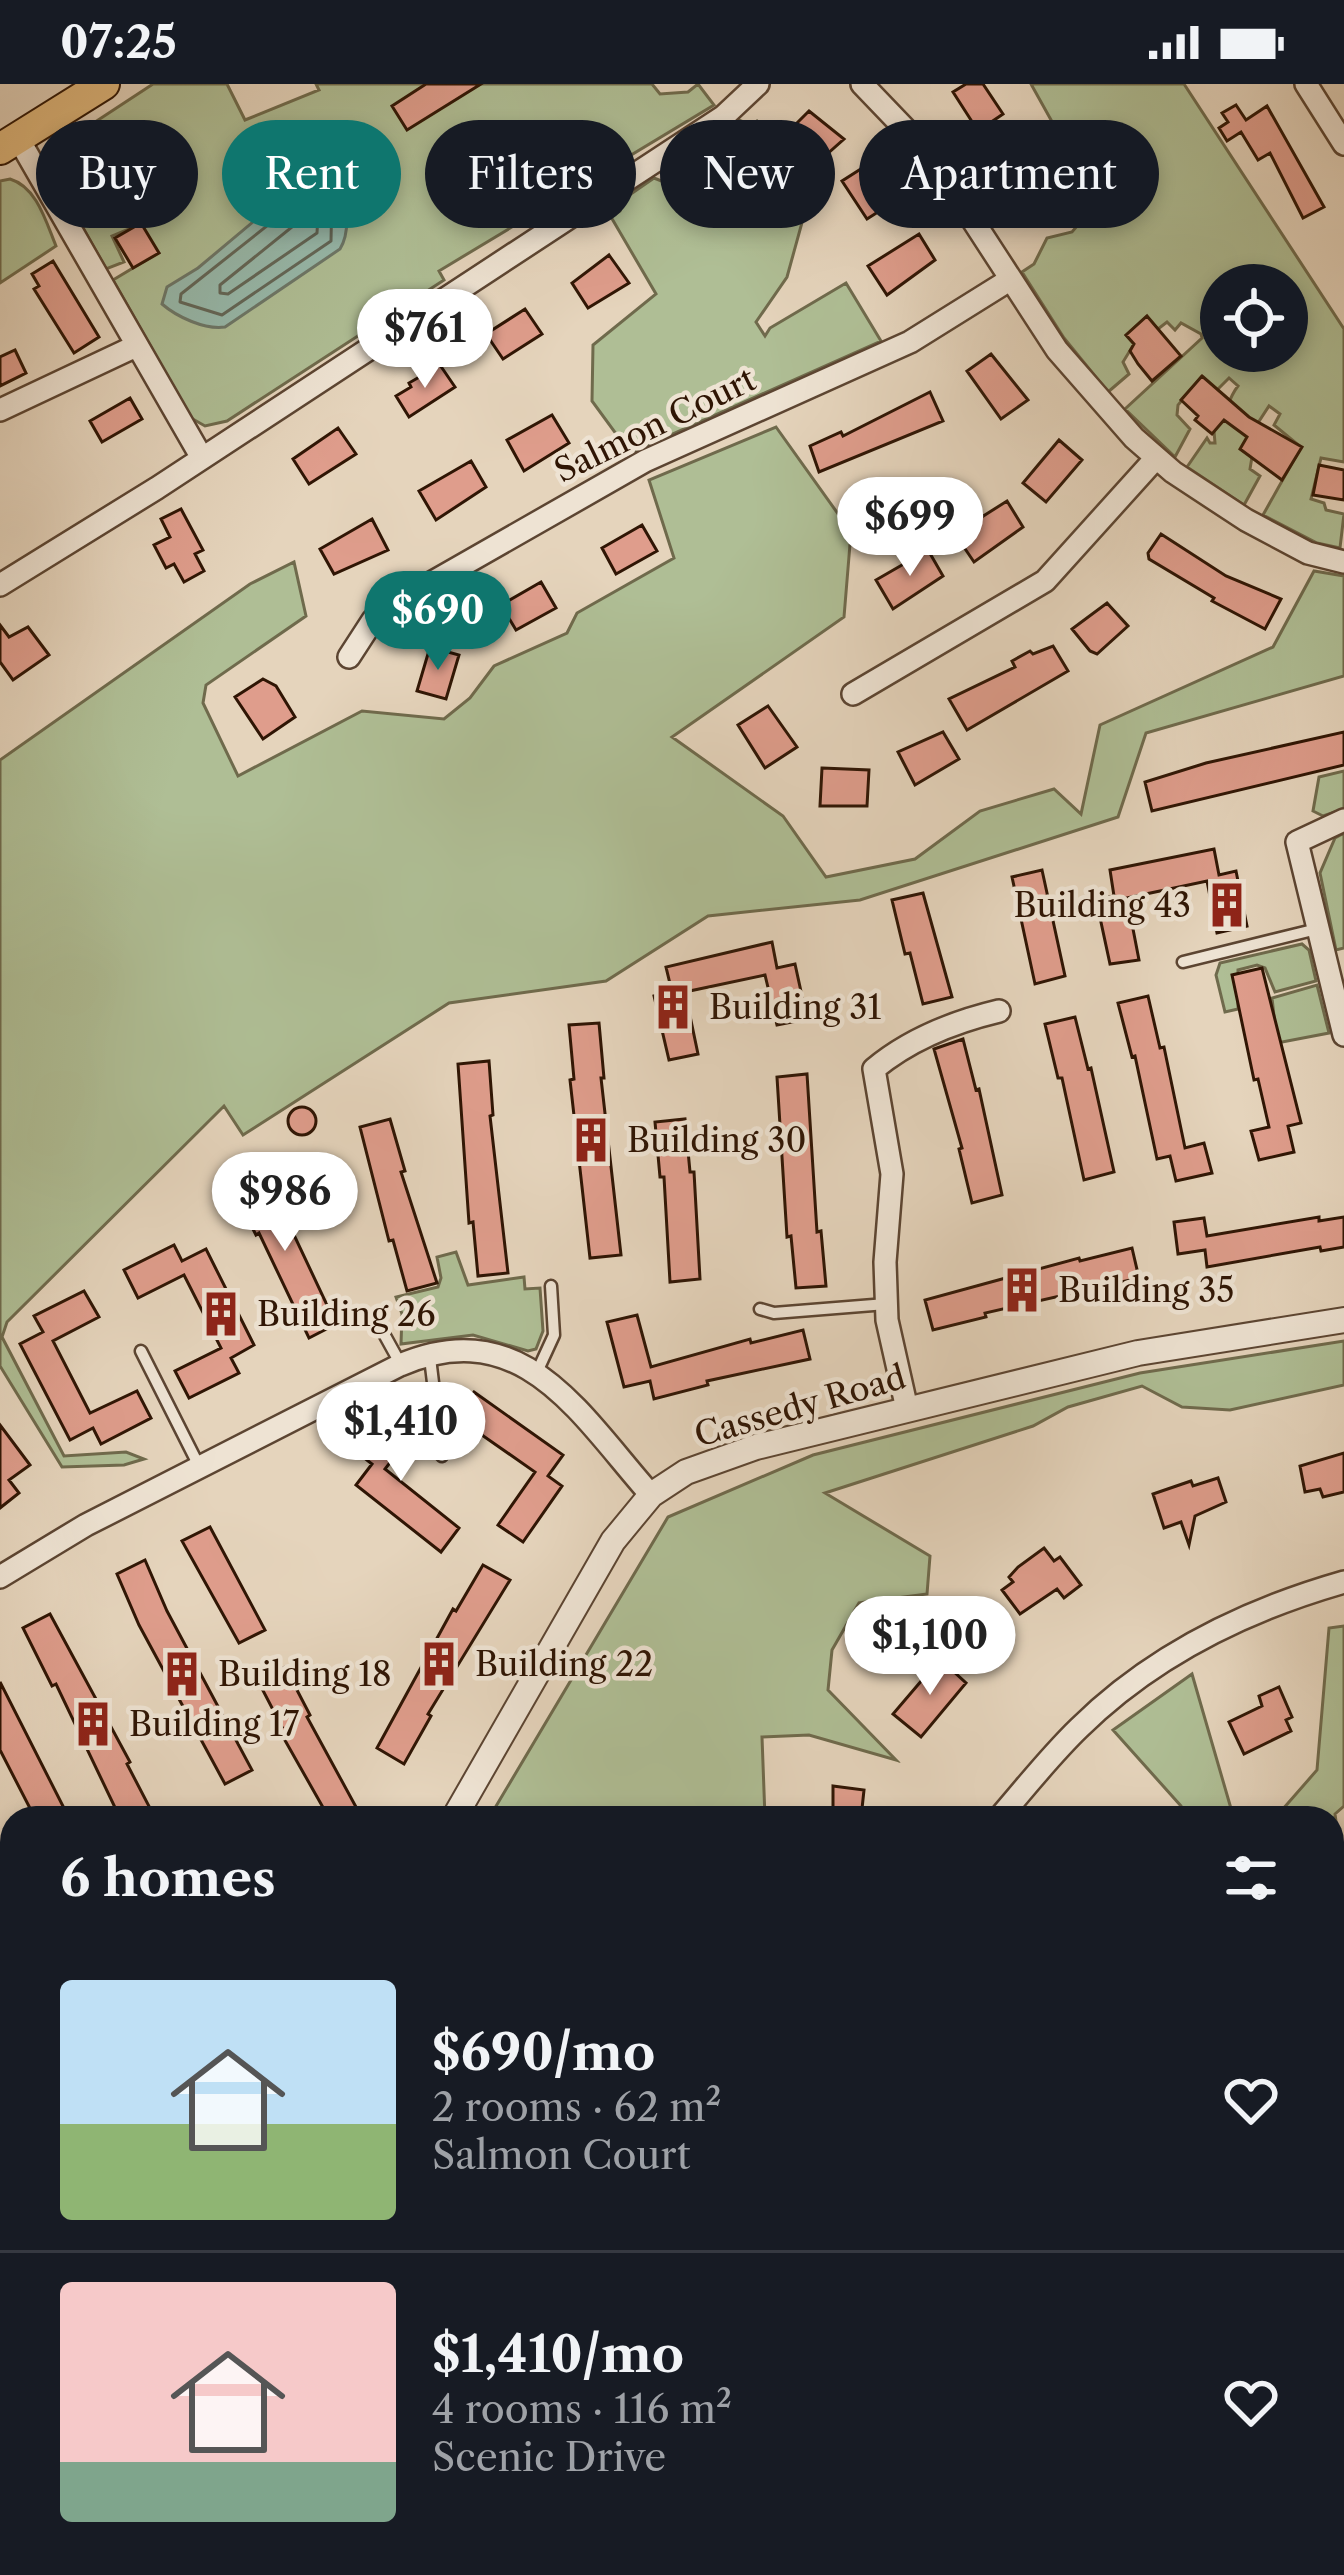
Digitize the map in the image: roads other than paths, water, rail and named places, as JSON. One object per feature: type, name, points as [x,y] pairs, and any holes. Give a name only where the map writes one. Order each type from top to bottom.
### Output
[{"type":"main road","points":[[9,143],[104,84]]},
{"type":"street","points":[[0,585],[724,116],[758,84]]},
{"type":"street","points":[[862,84],[931,155],[1084,385],[1156,458],[1275,537],[1308,553],[1344,562]]},
{"type":"street","points":[[1306,84],[1344,144]]},
{"type":"street","points":[[9,143],[202,458]]},
{"type":"street","name":"Salmon Court","points":[[349,657],[373,620],[389,607],[606,482],[645,460],[910,342],[1011,279]]},
{"type":"street","points":[[0,410],[136,346]]},
{"type":"street","points":[[853,694],[1045,581],[1067,562],[1156,458]]},
{"type":"street","points":[[1344,820],[1297,842],[1344,1034]]},
{"type":"street","points":[[907,1409],[888,1333],[885,1262],[892,1174],[874,1070],[900,1048],[969,1018],[999,1011]]},
{"type":"street","name":"Cassedy Road","points":[[461,1806],[613,1541],[651,1495],[718,1458],[1138,1353],[1344,1320]]},
{"type":"street","points":[[0,1577],[199,1466],[231,1463],[400,1365],[458,1349],[490,1352],[537,1372],[569,1401],[651,1495]]},
{"type":"street","points":[[1010,1806],[1079,1727],[1138,1678],[1230,1624],[1344,1582]]},
{"type":"lane","points":[[1183,962],[1317,929]]},
{"type":"lane","points":[[537,1372],[554,1335],[550,1286]]},
{"type":"lane","points":[[760,1309],[774,1313],[886,1304]]},
{"type":"lane","points":[[384,1334],[400,1365]]},
{"type":"lane","points":[[141,1351],[199,1466]]},
{"type":"lane","points":[[430,1354],[442,1456]]},
{"type":"water","points":[[246,228],[346,228],[340,249],[225,327],[192,322],[162,304],[167,287]]},
{"type":"place","name":"Building 43","points":[[1227,905]]},
{"type":"place","name":"Building 31","points":[[673,1007]]},
{"type":"place","name":"Building 30","points":[[591,1140]]},
{"type":"place","name":"Building 35","points":[[1022,1290]]},
{"type":"place","name":"Building 26","points":[[221,1314]]},
{"type":"place","name":"Building 22","points":[[439,1664]]},
{"type":"place","name":"Building 18","points":[[182,1674]]},
{"type":"place","name":"Building 17","points":[[93,1724]]}]
